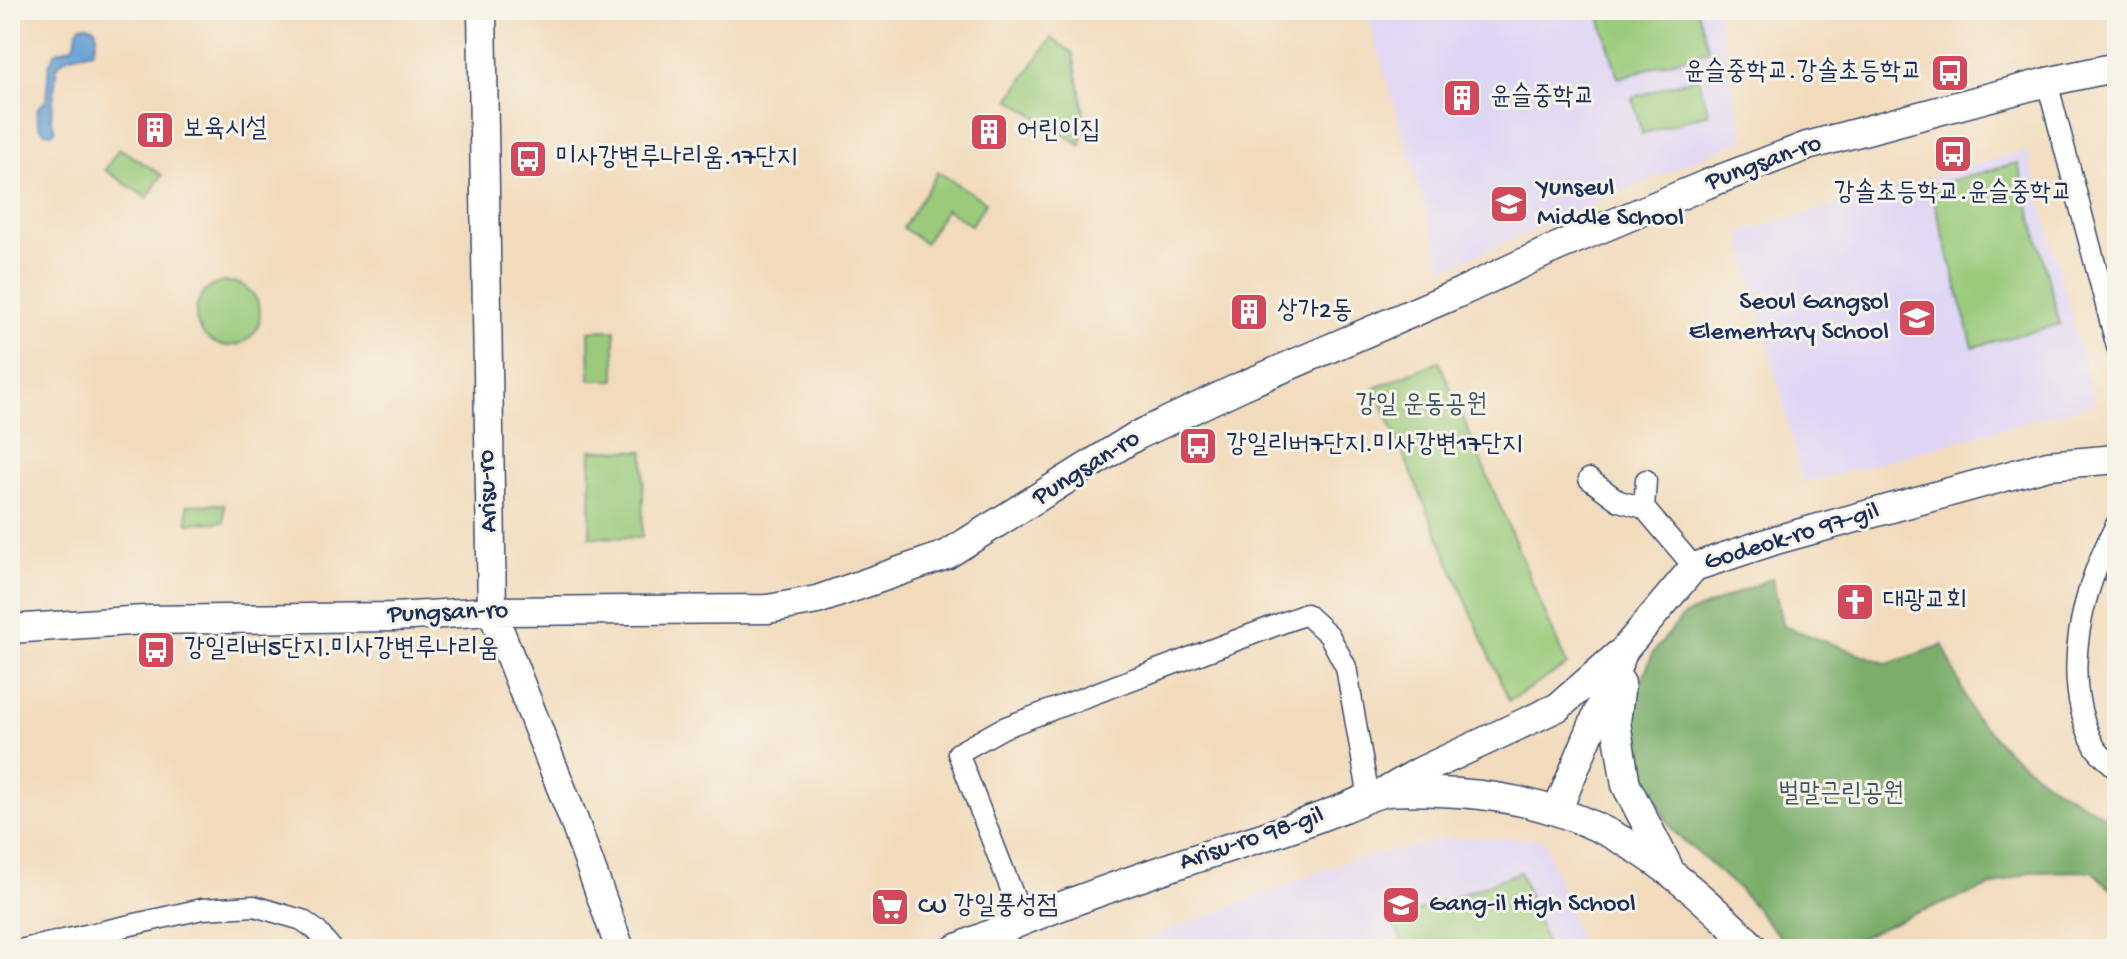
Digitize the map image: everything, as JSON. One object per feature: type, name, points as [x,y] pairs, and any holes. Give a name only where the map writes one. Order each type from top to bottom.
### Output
[{"type":"street","name":"Arisu-ro","points":[[482,10],[492,611],[573,818],[620,949]]},
{"type":"street","name":"Pungsan-ro","points":[[10,629],[144,620],[394,617],[492,611],[768,609],[817,600],[946,555],[1136,436],[1242,386],[1707,184],[1807,146],[2047,82],[2117,67]]},
{"type":"street","points":[[2047,82],[2117,347]]},
{"type":"street","name":"Godeok-ro 97-gil","points":[[1557,811],[1624,650],[1694,567],[1779,539],[2048,465],[2117,459]]},
{"type":"street","points":[[1589,479],[1619,501],[1644,508],[1694,567]]},
{"type":"street","points":[[1644,508],[1646,480]]},
{"type":"street","points":[[2117,523],[2100,554],[2077,635],[2079,700],[2096,750],[2117,769]]},
{"type":"street","points":[[1023,920],[958,753],[1019,721],[1306,614],[1329,635],[1346,667],[1376,795],[1558,707],[1624,650]]},
{"type":"street","points":[[1624,650],[1616,722],[1626,785],[1669,870]]},
{"type":"street","name":"Arisu-ro 98-gil","points":[[955,949],[1023,920],[1194,859],[1291,829],[1376,795],[1430,791],[1524,801],[1619,837],[1669,870],[1708,902],[1755,949]]},
{"type":"street","points":[[24,949],[202,909],[254,906],[302,920],[316,930],[332,949]]},
{"type":"shaded area","name":"Yunseul Middle School","points":[[1366,10],[1717,10],[1744,139],[1443,269]]},
{"type":"shaded area","name":"Seoul Gangsol Elementary School","points":[[2027,150],[2095,403],[1803,484],[1740,233]]},
{"type":"shaded area","name":"Gang-il High School","points":[[1452,838],[1544,839],[1582,949],[1123,948],[1348,861]]},
{"type":"green space","points":[[1598,10],[1697,10],[1709,50],[1618,78]]},
{"type":"green space","points":[[1051,38],[1073,53],[1084,112],[1081,146],[1010,99]]},
{"type":"green space","points":[[1698,77],[1709,113],[1642,134],[1632,98]]},
{"type":"green space","points":[[119,148],[162,175],[147,198],[105,170]]},
{"type":"green space","points":[[2018,163],[2060,324],[1973,347],[1930,186]]},
{"type":"green space","points":[[938,172],[986,202],[971,225],[946,209],[925,243],[903,228]]},
{"type":"green space","points":[[228,282],[246,288],[254,296],[260,314],[254,332],[246,340],[228,346],[210,340],[202,332],[196,314],[202,296],[210,288]]},
{"type":"green space","points":[[615,330],[615,380],[590,380],[589,331]]},
{"type":"green space","name":"강일 운동공원","points":[[1439,361],[1567,665],[1509,701],[1375,388]]},
{"type":"green space","points":[[591,450],[644,451],[642,538],[590,537]]},
{"type":"green space","points":[[224,504],[224,522],[188,523],[187,505]]},
{"type":"green space","name":"벌말근린공원","points":[[1772,578],[1783,626],[1888,664],[1943,645],[1973,715],[2008,752],[2044,780],[2117,824],[2117,895],[2092,871],[2031,872],[1916,913],[1835,949],[1790,949],[1741,891],[1673,831],[1645,783],[1634,743],[1636,695],[1653,653],[1683,616]]},
{"type":"green space","points":[[1520,872],[1548,949],[1404,949],[1394,920]]},
{"type":"water","points":[[80,26],[95,28],[97,35],[93,51],[67,57],[57,66],[51,118],[55,130],[48,133],[39,125],[37,112],[46,101],[49,65],[55,53],[74,45]]},
{"type":"place","name":"윤슬중학교.강솔초등학교","points":[[1950,73]]},
{"type":"place","name":"윤슬중학교","points":[[1462,98]]},
{"type":"place","name":"보육시설","points":[[155,130]]},
{"type":"place","name":"어린이집","points":[[989,132]]},
{"type":"place","name":"강솔초등학교.윤슬중학교","points":[[1953,154]]},
{"type":"place","name":"미사강변루나리움.17단지","points":[[528,159]]},
{"type":"place","name":"Yunseul Middle School","points":[[1509,204]]},
{"type":"place","name":"상가2동","points":[[1249,312]]},
{"type":"place","name":"Seoul Gangsol Elementary School","points":[[1917,318]]},
{"type":"place","name":"강일리버7단지.미사강변17단지","points":[[1198,446]]},
{"type":"place","name":"대광교회","points":[[1855,602]]},
{"type":"place","name":"강일리버5단지.미사강변루나리움","points":[[156,650]]},
{"type":"place","name":"Gang-il High School","points":[[1401,905]]},
{"type":"place","name":"CU 강일풍성점","points":[[890,907]]}]
